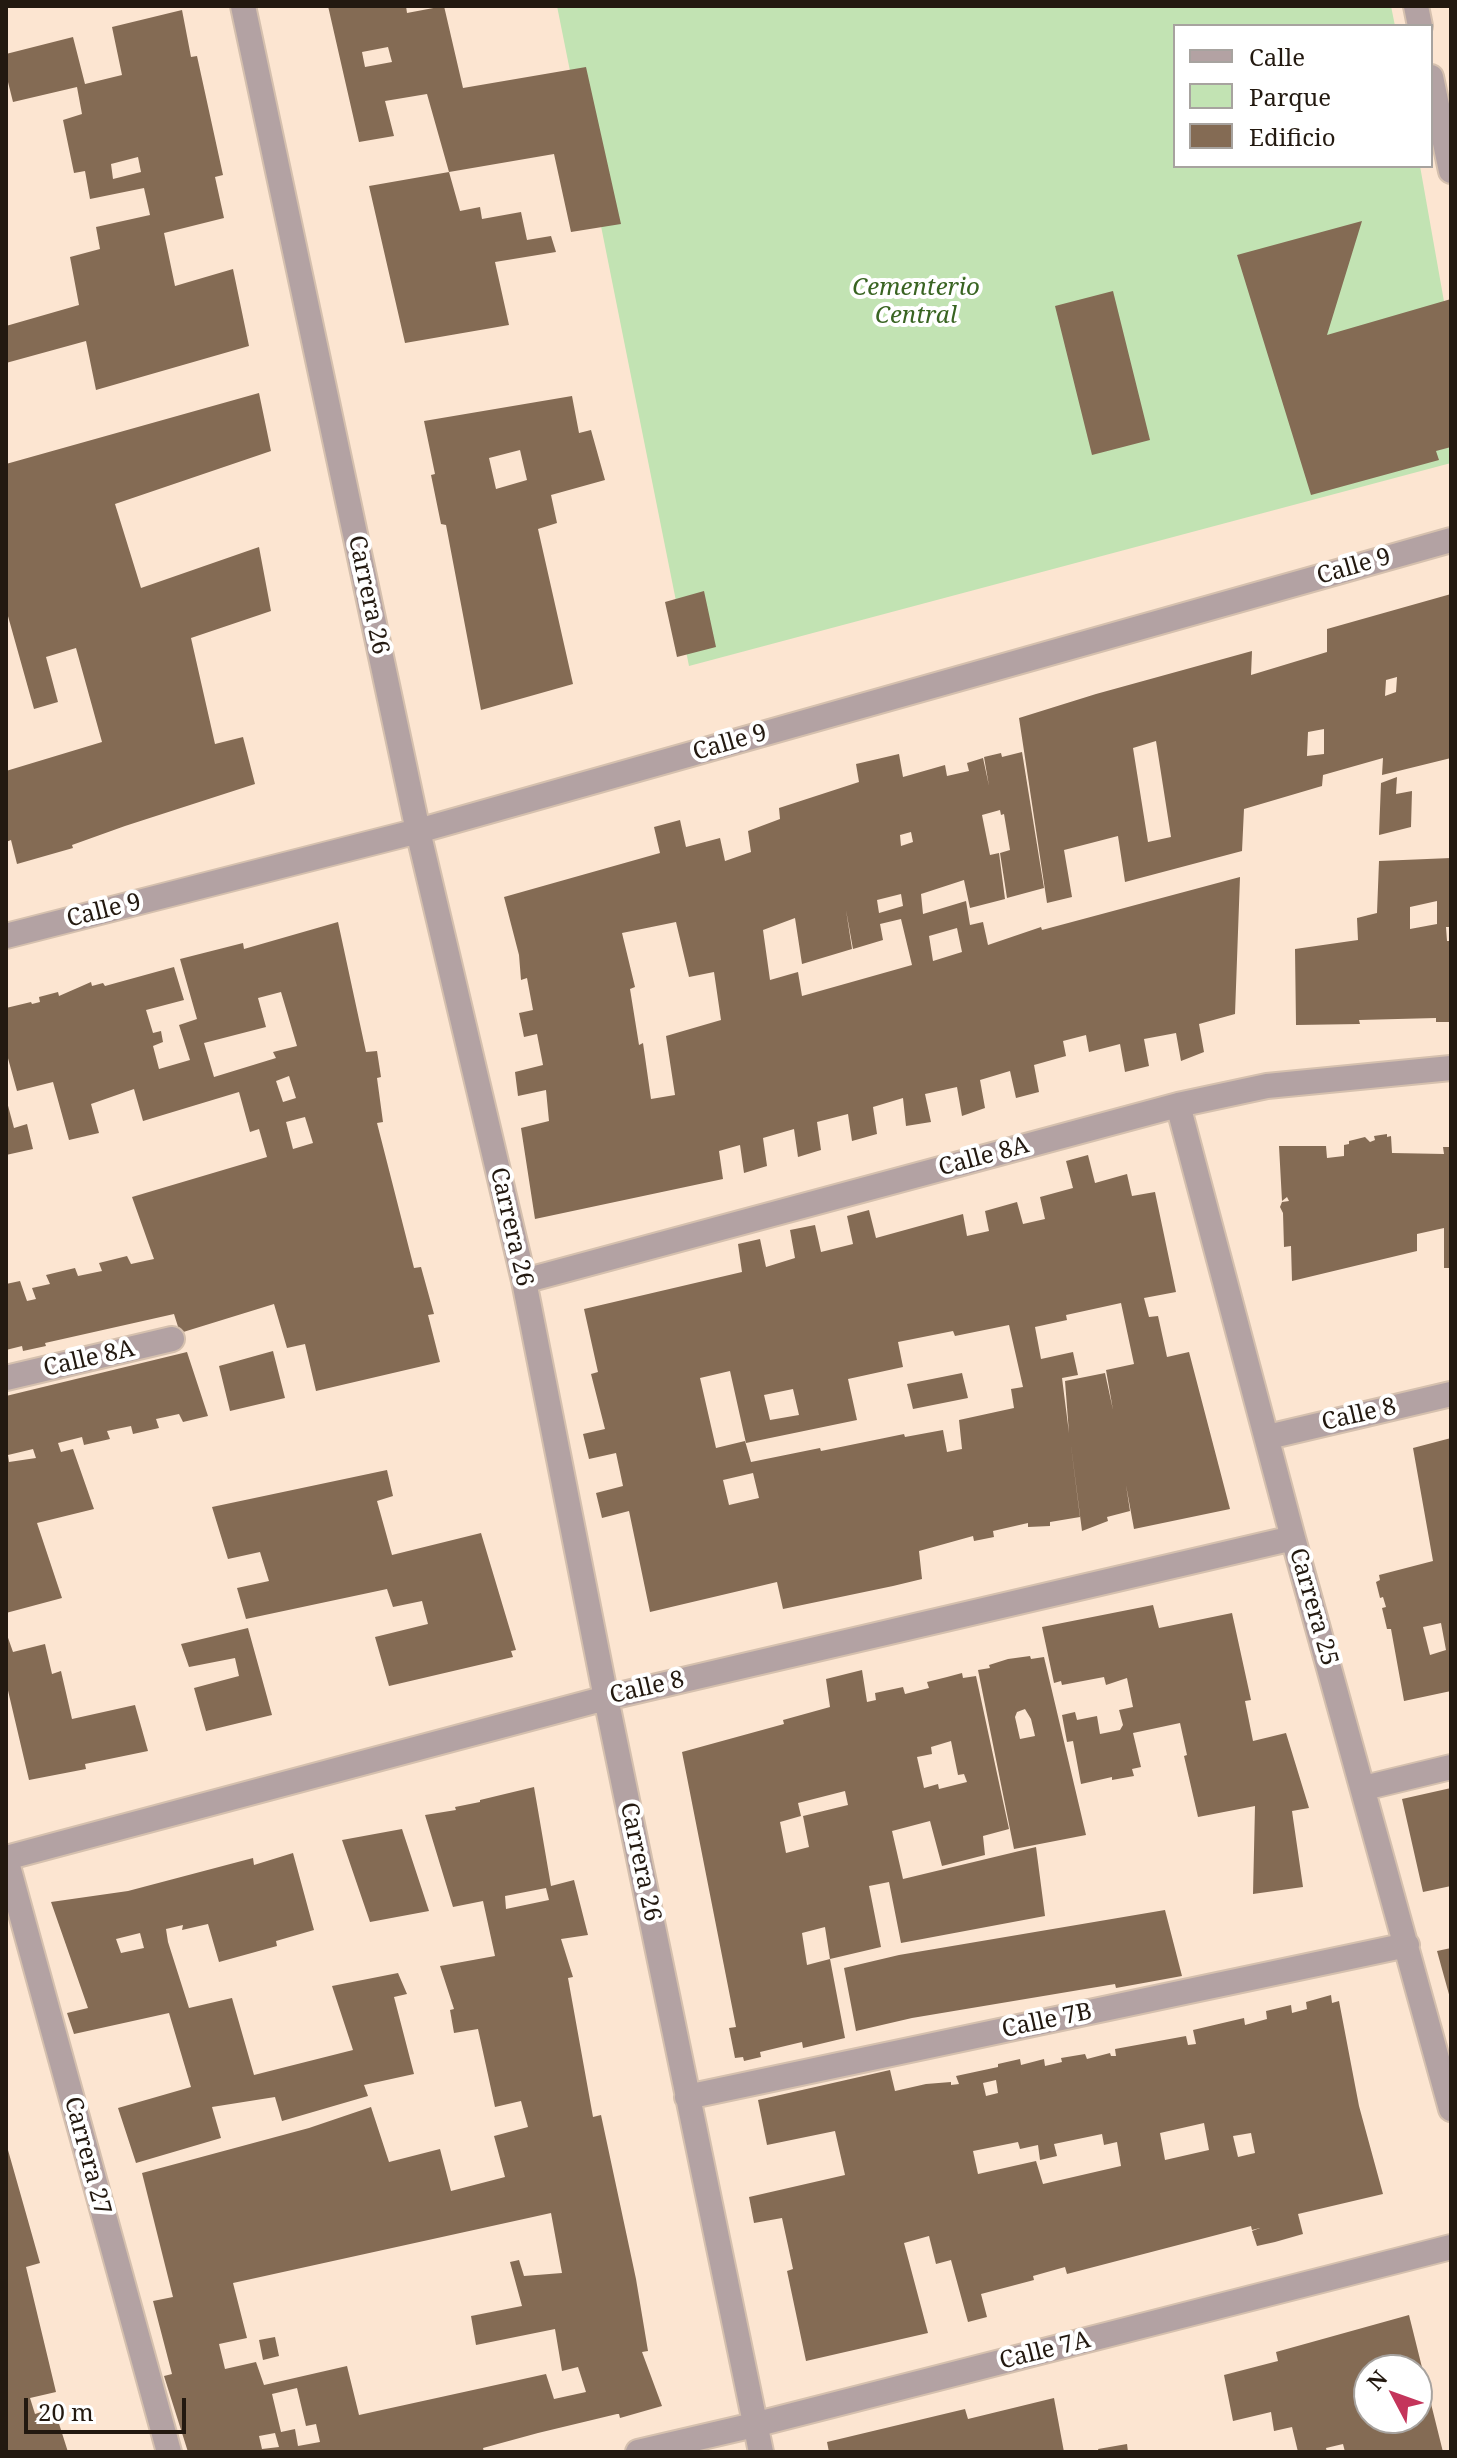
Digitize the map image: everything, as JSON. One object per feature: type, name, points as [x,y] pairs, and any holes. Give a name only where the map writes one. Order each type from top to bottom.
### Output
[{"type":"street","name":"Carrera 26","points":[[243,6],[418,831],[524,1281],[761,2452]]},
{"type":"street","points":[[1433,86],[1451,171]]},
{"type":"street","name":"Calle 9","points":[[6,936],[418,831],[1451,540]]},
{"type":"street","name":"Calle 8A","points":[[524,1281],[1178,1105],[1267,1086],[1451,1068]]},
{"type":"street","name":"Carrera 25","points":[[1178,1105],[1293,1538],[1451,2109]]},
{"type":"street","name":"Calle 8A","points":[[6,1378],[172,1339]]},
{"type":"street","name":"Calle 8","points":[[1268,1437],[1451,1394]]},
{"type":"street","name":"Calle 8","points":[[6,1859],[606,1698],[1293,1538]]},
{"type":"street","points":[[1364,1788],[1451,1767]]},
{"type":"street","name":"Carrera 27","points":[[6,1859],[169,2452]]},
{"type":"street","name":"Calle 7B","points":[[687,2097],[1407,1945]]},
{"type":"street","name":"Calle 7A","points":[[638,2452],[1451,2247]]},
{"type":"green space","name":"Cementerio Central","points":[[557,6],[1391,6],[1395,24],[1173,24],[1173,168],[1420,168],[1451,341],[1451,463],[689,666]]},
{"type":"building","points":[[328,6],[406,6],[407,13],[444,6],[463,88],[586,67],[621,224],[571,232],[554,154],[449,172],[427,94],[385,101],[394,136],[359,142]],"holes":[[[388,47],[392,62],[365,67],[362,52]]]},
{"type":"building","points":[[182,10],[191,57],[197,56],[223,175],[215,177],[224,218],[164,233],[175,286],[233,269],[249,346],[96,390],[86,341],[6,363],[6,326],[79,305],[70,257],[100,249],[96,227],[150,215],[144,188],[90,199],[85,171],[74,173],[63,120],[82,114],[77,87],[13,102],[6,74],[6,54],[73,37],[85,84],[122,75],[112,27]],"holes":[[[138,157],[141,172],[113,179],[111,164]]]},
{"type":"building","points":[[449,172],[460,211],[480,207],[482,219],[521,212],[527,240],[551,236],[556,252],[495,262],[509,325],[405,343],[369,186]]},
{"type":"building","points":[[1362,221],[1327,335],[1451,299],[1451,447],[1436,451],[1439,460],[1311,495],[1237,255]]},
{"type":"building","points":[[1113,291],[1150,440],[1092,455],[1055,306]]},
{"type":"building","points":[[259,393],[271,451],[115,504],[141,588],[259,547],[271,611],[191,638],[215,744],[243,737],[255,784],[125,826],[72,845],[73,848],[17,864],[11,840],[6,842],[6,771],[102,742],[76,648],[46,657],[58,702],[34,709],[6,609],[6,464]]},
{"type":"building","points":[[572,396],[579,433],[591,430],[605,480],[551,495],[557,523],[538,529],[573,684],[481,710],[446,525],[441,524],[431,475],[435,474],[424,421]],"holes":[[[520,450],[527,480],[496,489],[489,458]]]},
{"type":"building","points":[[704,591],[716,647],[677,657],[665,602]]},
{"type":"building","points":[[1451,594],[1451,758],[1382,775],[1383,758],[1323,775],[1322,786],[1244,809],[1242,851],[1125,882],[1118,836],[1064,850],[1072,897],[1047,903],[1019,718],[1252,651],[1251,675],[1327,652],[1327,629]],"holes":[[[1397,677],[1396,692],[1385,696],[1386,680]],[[1324,729],[1324,754],[1307,756],[1308,732]],[[1156,741],[1171,837],[1148,842],[1133,748]]]},
{"type":"building","points":[[1022,752],[1044,888],[1007,898],[1000,853],[1010,850],[1004,814],[1001,815],[1000,810],[982,815],[990,855],[999,853],[1005,899],[970,908],[964,880],[921,894],[923,914],[966,901],[970,925],[983,922],[988,945],[1041,927],[1042,930],[1240,877],[1235,1014],[1199,1024],[1204,1052],[1181,1061],[1176,1033],[1144,1039],[1149,1066],[1125,1072],[1120,1044],[1089,1052],[1086,1035],[1063,1041],[1066,1056],[1034,1065],[1039,1092],[1016,1098],[1010,1071],[980,1080],[985,1108],[962,1116],[957,1087],[925,1094],[931,1122],[906,1126],[903,1098],[873,1107],[877,1134],[852,1141],[848,1114],[817,1122],[821,1150],[798,1157],[794,1129],[763,1138],[767,1166],[744,1173],[740,1145],[719,1151],[723,1179],[535,1219],[521,1128],[549,1121],[546,1090],[518,1096],[515,1072],[543,1065],[537,1034],[524,1037],[519,1013],[533,1010],[527,978],[521,980],[519,955],[504,897],[660,853],[654,827],[680,820],[686,847],[720,838],[725,861],[751,852],[748,831],[780,819],[779,808],[859,782],[856,764],[899,754],[903,777],[945,765],[947,776],[969,771],[967,763],[983,758],[989,786],[984,757],[1001,753],[1002,757]],"holes":[[[911,832],[913,842],[901,846],[900,835]],[[901,894],[903,906],[879,913],[877,900]],[[846,910],[853,949],[883,940],[880,924],[901,919],[912,965],[802,996],[798,972],[770,980],[763,930],[795,918],[802,964],[852,949]],[[676,922],[689,977],[714,972],[721,1020],[666,1036],[675,1095],[651,1099],[643,1043],[639,1045],[630,989],[635,987],[622,933]],[[957,928],[962,952],[933,961],[929,936]]]},
{"type":"building","points":[[1397,777],[1396,794],[1412,791],[1411,827],[1379,835],[1381,783]]},
{"type":"building","points":[[1451,858],[1451,927],[1446,927],[1447,941],[1451,941],[1451,1022],[1436,1022],[1436,1018],[1296,1025],[1295,949],[1358,940],[1357,918],[1377,913],[1379,861]],"holes":[[[1437,901],[1437,924],[1410,929],[1410,907]]]},
{"type":"building","points":[[338,922],[366,1052],[377,1051],[383,1122],[377,1123],[414,1268],[421,1267],[434,1314],[428,1315],[440,1362],[316,1391],[305,1344],[287,1348],[274,1304],[180,1333],[174,1314],[45,1343],[46,1346],[23,1351],[22,1346],[6,1350],[6,1284],[20,1281],[27,1301],[36,1299],[32,1288],[50,1284],[46,1275],[75,1268],[78,1276],[102,1271],[99,1263],[127,1256],[131,1264],[154,1259],[132,1197],[267,1157],[259,1129],[250,1132],[239,1092],[143,1121],[134,1089],[91,1104],[99,1133],[69,1140],[53,1082],[17,1091],[6,1051],[6,1008],[40,1002],[39,997],[58,992],[59,996],[91,982],[92,986],[103,983],[105,986],[174,967],[184,1000],[146,1010],[153,1033],[161,1031],[163,1042],[153,1046],[159,1069],[190,1060],[179,1025],[197,1019],[180,959],[243,943],[244,949]],"holes":[[[281,992],[297,1046],[273,1052],[276,1058],[214,1077],[204,1043],[266,1027],[258,998]],[[289,1076],[296,1098],[283,1102],[276,1081]],[[305,1117],[313,1143],[293,1149],[286,1122]]]},
{"type":"building","points":[[7,1102],[14,1128],[27,1124],[33,1149],[6,1155]]},
{"type":"building","points":[[1387,1134],[1387,1137],[1391,1136],[1392,1153],[1444,1154],[1443,1147],[1451,1147],[1451,1268],[1444,1268],[1444,1228],[1417,1234],[1417,1251],[1292,1281],[1291,1246],[1284,1247],[1280,1207],[1282,1202],[1289,1201],[1287,1197],[1282,1201],[1279,1146],[1326,1146],[1327,1158],[1344,1156],[1344,1145],[1349,1141],[1365,1137],[1370,1142],[1375,1140],[1374,1136]]},
{"type":"building","points":[[1088,1155],[1095,1183],[1127,1174],[1132,1196],[1155,1192],[1176,1292],[1144,1298],[1149,1317],[1158,1316],[1167,1357],[1189,1352],[1230,1509],[1134,1529],[1126,1485],[1130,1511],[1107,1517],[1108,1521],[1082,1531],[1070,1438],[1080,1517],[1050,1522],[1050,1526],[1028,1527],[1028,1523],[993,1531],[994,1537],[974,1541],[973,1536],[919,1551],[922,1579],[893,1586],[783,1609],[777,1582],[650,1612],[629,1511],[602,1518],[596,1493],[623,1486],[616,1453],[589,1459],[583,1434],[605,1429],[591,1374],[598,1372],[584,1309],[742,1272],[738,1244],[760,1239],[766,1267],[795,1258],[790,1230],[815,1225],[821,1252],[853,1244],[847,1216],[869,1210],[876,1238],[963,1214],[967,1236],[989,1231],[985,1211],[1017,1202],[1023,1224],[1045,1219],[1040,1197],[1073,1188],[1066,1161]],"holes":[[[1121,1303],[1134,1364],[1106,1370],[1113,1410],[1105,1373],[1065,1381],[1069,1433],[1062,1378],[1078,1375],[1073,1352],[1041,1359],[1035,1327],[1067,1320],[1066,1315]],[[1009,1325],[1023,1387],[1011,1389],[1014,1408],[959,1420],[962,1449],[947,1452],[943,1430],[905,1437],[904,1434],[751,1462],[745,1441],[716,1448],[700,1378],[730,1371],[746,1443],[857,1420],[848,1379],[903,1367],[898,1342],[953,1331],[955,1336]],[[793,1389],[799,1415],[770,1420],[764,1395]],[[753,1473],[759,1498],[729,1505],[723,1480]]]},
{"type":"building","points":[[273,1351],[285,1398],[230,1411],[219,1366]]},
{"type":"building","points":[[187,1352],[208,1416],[183,1422],[179,1414],[156,1419],[159,1428],[133,1434],[131,1426],[107,1431],[110,1439],[84,1445],[82,1437],[58,1443],[61,1452],[73,1449],[94,1509],[37,1523],[62,1598],[6,1613],[6,1396]],"holes":[[[33,1449],[36,1458],[9,1462],[8,1455]]]},
{"type":"building","points":[[962,1373],[968,1398],[913,1409],[907,1384]]},
{"type":"building","points":[[1451,1438],[1451,1691],[1404,1701],[1391,1629],[1387,1629],[1382,1608],[1386,1607],[1376,1582],[1380,1580],[1379,1575],[1433,1561],[1413,1448]],"holes":[[[1441,1623],[1446,1650],[1430,1655],[1423,1627]]]},
{"type":"building","points":[[387,1470],[393,1496],[377,1501],[392,1555],[481,1533],[516,1650],[511,1651],[513,1657],[389,1686],[375,1637],[428,1624],[422,1601],[393,1607],[387,1589],[246,1619],[237,1588],[269,1581],[260,1552],[228,1559],[212,1507]]},
{"type":"building","points":[[1153,1605],[1159,1628],[1232,1613],[1251,1700],[1245,1701],[1253,1741],[1286,1733],[1309,1808],[1292,1811],[1303,1887],[1253,1894],[1255,1806],[1198,1817],[1180,1723],[1133,1733],[1141,1767],[1132,1769],[1134,1776],[1081,1784],[1073,1741],[1067,1742],[1062,1715],[1075,1712],[1077,1720],[1097,1716],[1100,1734],[1120,1730],[1123,1725],[1119,1710],[1133,1707],[1127,1678],[1106,1685],[1104,1677],[1062,1685],[1061,1681],[1054,1683],[1042,1627]]},
{"type":"building","points":[[248,1628],[272,1715],[206,1731],[194,1688],[239,1676],[235,1658],[189,1667],[181,1644]]},
{"type":"building","points":[[6,1632],[13,1652],[45,1644],[52,1674],[61,1671],[72,1719],[135,1705],[148,1751],[85,1764],[86,1769],[29,1780],[6,1682]]},
{"type":"building","points":[[1044,1657],[1086,1835],[1014,1849],[978,1670],[1008,1659]],"holes":[[[1025,1709],[1035,1736],[1020,1739],[1015,1717],[1017,1712]]]},
{"type":"building","points":[[862,1670],[867,1702],[876,1700],[875,1693],[903,1687],[905,1694],[929,1688],[927,1682],[962,1673],[963,1678],[976,1676],[1009,1829],[983,1836],[985,1855],[942,1866],[930,1821],[892,1831],[903,1879],[1036,1847],[1045,1916],[901,1943],[889,1882],[869,1886],[881,1947],[830,1959],[845,2038],[803,2048],[802,2042],[760,2052],[761,2057],[744,2061],[743,2057],[735,2058],[729,2028],[736,2027],[682,1752],[784,1724],[783,1720],[830,1707],[826,1679]],"holes":[[[951,1741],[958,1775],[964,1774],[967,1782],[939,1789],[938,1784],[924,1788],[917,1757],[932,1754],[931,1747]],[[845,1791],[848,1805],[803,1816],[809,1847],[786,1853],[780,1822],[801,1816],[798,1803]],[[825,1927],[830,1959],[807,1965],[802,1933]]]},
{"type":"building","points":[[534,1787],[551,1886],[574,1880],[588,1935],[561,1939],[573,1977],[568,1978],[593,2117],[601,2115],[636,2279],[648,2351],[642,2352],[662,2406],[620,2418],[617,2414],[538,2433],[483,2448],[484,2452],[188,2452],[164,2376],[172,2374],[153,2301],[173,2297],[142,2173],[309,2128],[371,2107],[389,2162],[440,2149],[451,2191],[505,2177],[494,2136],[528,2127],[521,2101],[495,2107],[478,2029],[454,2033],[450,2010],[454,2009],[440,1966],[495,1956],[483,1901],[453,1907],[425,1815],[456,1810],[455,1807]],"holes":[[[546,1888],[549,1900],[506,1909],[505,1896]],[[551,2213],[562,2273],[524,2276],[519,2260],[510,2262],[522,2306],[471,2316],[476,2345],[555,2329],[562,2371],[578,2367],[586,2392],[554,2399],[546,2374],[359,2415],[347,2366],[264,2385],[256,2362],[225,2369],[219,2344],[247,2338],[233,2283]],[[297,2388],[306,2426],[316,2424],[320,2442],[298,2446],[295,2429],[281,2432],[272,2394]],[[275,2433],[279,2447],[262,2449],[259,2436]]]},
{"type":"building","points":[[1451,1788],[1451,1886],[1423,1892],[1402,1799]]},
{"type":"building","points":[[402,1829],[429,1911],[370,1922],[342,1840]]},
{"type":"building","points":[[293,1853],[314,1930],[276,1941],[277,1946],[219,1962],[208,1924],[182,1930],[183,1925],[166,1929],[189,2008],[232,1998],[254,2075],[353,2050],[332,1986],[398,1973],[407,1994],[394,1997],[414,2074],[364,2085],[368,2096],[282,2121],[275,2097],[212,2107],[221,2138],[136,2163],[118,2108],[191,2087],[169,2013],[74,2034],[67,2013],[88,2008],[51,1902],[128,1891],[253,1858],[254,1865]],"holes":[[[140,1933],[144,1948],[121,1953],[116,1939]]]},
{"type":"building","points":[[1165,1910],[1182,1976],[912,2018],[856,2031],[844,1968],[899,1955]]},
{"type":"building","points":[[1451,1948],[1451,1998],[1450,1998],[1437,1951]]},
{"type":"building","points":[[1331,1995],[1332,2003],[1339,2001],[1359,2106],[1383,2194],[1298,2214],[1303,2234],[1275,2242],[1257,2246],[1252,2231],[1260,2228],[1252,2230],[1251,2226],[1067,2274],[1065,2267],[1033,2276],[1034,2280],[981,2294],[987,2317],[968,2322],[951,2260],[936,2264],[929,2236],[904,2243],[928,2333],[806,2361],[787,2271],[793,2269],[782,2218],[754,2223],[749,2197],[845,2175],[835,2131],[767,2145],[758,2100],[890,2070],[895,2091],[926,2084],[959,2084],[956,2076],[1020,2059],[1021,2065],[1044,2059],[1045,2066],[1062,2062],[1061,2058],[1085,2054],[1087,2059],[1110,2053],[1116,2056],[1115,2049],[1186,2036],[1188,2045],[1196,2044],[1193,2030],[1244,2018],[1245,2025],[1267,2019],[1266,2011],[1291,2005],[1292,2013],[1307,2009],[1306,2002]],"holes":[[[996,2080],[998,2093],[986,2096],[983,2083]],[[1204,2123],[1209,2150],[1165,2160],[1160,2133]],[[1251,2133],[1255,2153],[1238,2157],[1233,2136]],[[1102,2134],[1104,2145],[1117,2142],[1121,2166],[1043,2184],[1036,2161],[978,2174],[973,2151],[1018,2142],[1020,2149],[1038,2145],[1040,2160],[1057,2156],[1054,2144]]]},
{"type":"building","points":[[6,2143],[40,2263],[26,2267],[56,2392],[30,2398],[35,2414],[54,2408],[68,2452],[6,2452]]},
{"type":"building","points":[[1409,2315],[1419,2354],[1353,2354],[1353,2434],[1433,2434],[1433,2412],[1443,2452],[1345,2452],[1343,2444],[1326,2448],[1327,2452],[1298,2452],[1292,2427],[1274,2431],[1271,2412],[1233,2421],[1224,2375],[1278,2361],[1276,2352]]},
{"type":"building","points":[[275,2337],[279,2356],[263,2360],[259,2340]]},
{"type":"building","points":[[1054,2398],[1064,2452],[829,2452],[827,2442],[965,2409],[968,2419]]},
{"type":"building","points":[[1127,2444],[1128,2452],[1099,2452],[1098,2449]]}]
